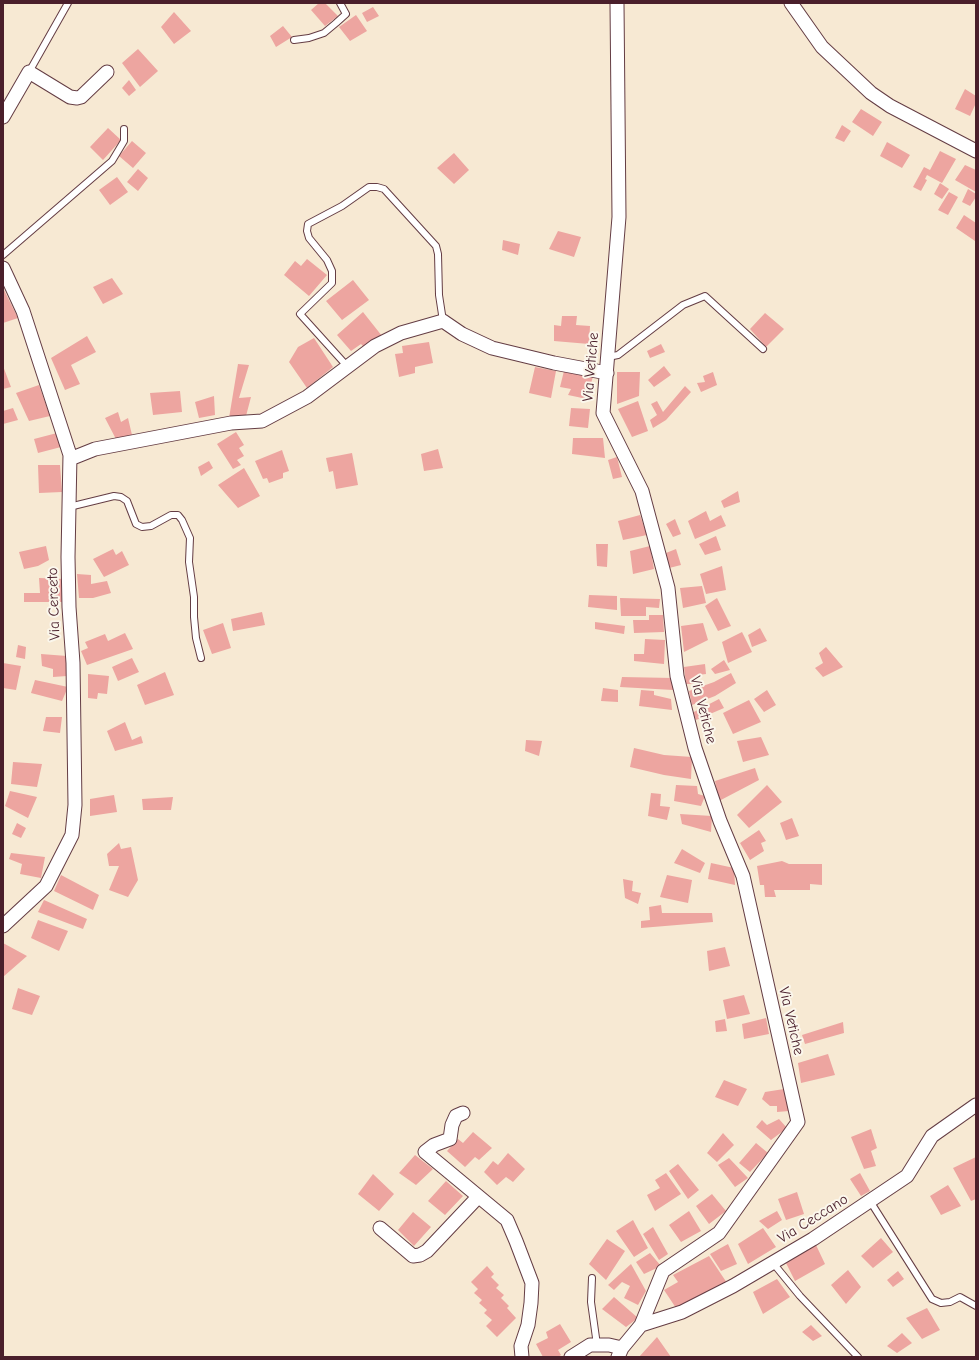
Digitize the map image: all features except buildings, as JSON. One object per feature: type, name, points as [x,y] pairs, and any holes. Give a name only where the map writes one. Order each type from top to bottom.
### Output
[{"type":"street","name":"Via Vetiche","points":[[617,3],[619,217],[604,413],[642,491],[668,588],[677,676],[695,748],[720,821],[743,876],[798,1122],[719,1233],[663,1271],[641,1325],[620,1352]]},
{"type":"street","points":[[791,3],[822,47],[871,93],[890,106],[976,151]]},
{"type":"street","points":[[3,117],[29,72],[70,98],[77,98],[107,72]]},
{"type":"street","name":"Via Cerceto","points":[[3,268],[23,311],[70,455],[68,557],[75,805],[72,835],[46,886],[3,926]]},
{"type":"street","points":[[70,459],[95,449],[230,423],[262,421],[307,397],[375,346],[400,333],[443,321],[462,334],[492,348],[554,363],[607,373]]},
{"type":"street","name":"Via Ceccano","points":[[641,1325],[682,1312],[733,1286],[813,1239],[907,1176],[932,1136],[976,1105]]},
{"type":"street","points":[[463,1112],[456,1116],[452,1125],[450,1139],[434,1145],[425,1152],[507,1220],[532,1283],[532,1303],[528,1325],[521,1346],[522,1357]]},
{"type":"street","points":[[380,1228],[413,1256],[420,1255],[427,1251],[478,1197]]},
{"type":"street","points":[[571,1357],[590,1345],[609,1345],[620,1352]]},
{"type":"lane","points":[[29,72],[68,3]]},
{"type":"lane","points":[[294,40],[309,38],[324,33],[346,14],[340,3]]},
{"type":"lane","points":[[3,255],[112,161],[124,141],[124,129]]},
{"type":"lane","points":[[347,366],[300,314],[332,283],[332,271],[327,260],[309,238],[307,231],[308,224],[342,206],[369,187],[377,186],[384,189],[436,246],[438,254],[439,295],[443,321]]},
{"type":"lane","points":[[608,357],[618,355],[683,305],[705,296],[763,349]]},
{"type":"lane","points":[[69,507],[114,496],[121,497],[127,501],[136,524],[142,527],[151,526],[171,515],[178,515],[182,520],[190,538],[189,562],[194,597],[194,617],[196,638],[201,658]]},
{"type":"lane","points":[[870,1201],[932,1299],[941,1303],[950,1302],[960,1297],[976,1306]]},
{"type":"lane","points":[[773,1263],[800,1296],[858,1357]]},
{"type":"lane","points":[[592,1278],[591,1302],[597,1345]]}]
